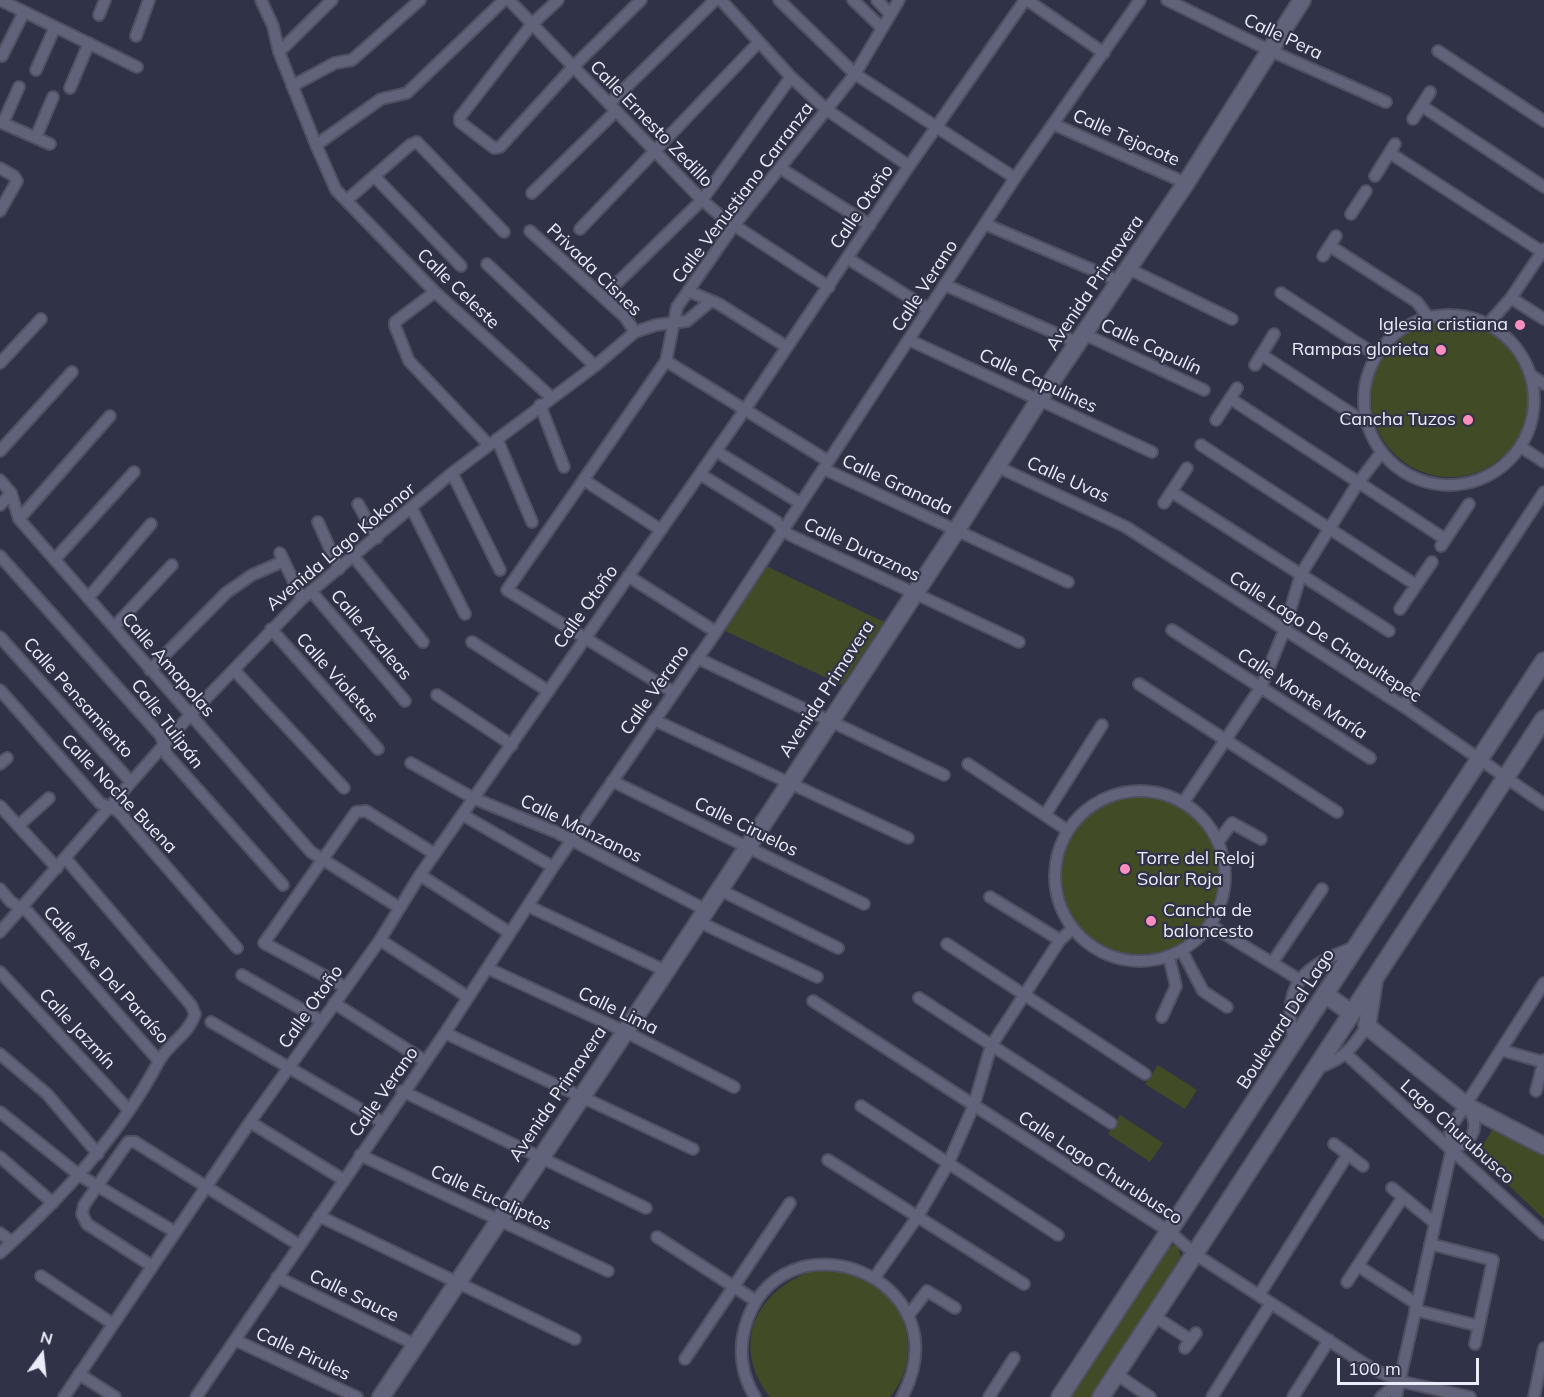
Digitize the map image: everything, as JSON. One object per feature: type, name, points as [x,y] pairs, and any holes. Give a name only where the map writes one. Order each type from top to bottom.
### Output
[{"type":"street","points":[[0,0],[136,67]]},
{"type":"street","points":[[99,15],[105,0]]},
{"type":"street","points":[[136,36],[149,0]]},
{"type":"street","name":"Calle Celeste","points":[[261,0],[273,26],[279,52],[292,86],[336,190],[348,199],[435,292],[550,397]]},
{"type":"street","points":[[279,52],[332,0]]},
{"type":"street","points":[[292,86],[335,63],[352,60],[420,0]]},
{"type":"street","points":[[316,145],[381,99],[406,93],[504,0]]},
{"type":"street","name":"Calle Ernesto Zedillo","points":[[510,0],[702,200],[829,287]]},
{"type":"street","points":[[558,0],[532,24],[460,117],[460,122],[494,148],[500,147],[573,67],[641,0]]},
{"type":"street","points":[[532,193],[715,0]]},
{"type":"street","points":[[721,0],[791,77],[827,110],[909,166]]},
{"type":"street","points":[[779,0],[855,74],[1015,178]]},
{"type":"street","points":[[853,0],[882,28]]},
{"type":"street","points":[[877,0],[890,14]]},
{"type":"street","name":"Calle Venustiano Carranza","points":[[583,638],[507,590],[666,361],[677,307],[735,224],[855,74],[899,0]]},
{"type":"street","points":[[1026,0],[1104,53]]},
{"type":"street","name":"Calle Otoño","points":[[64,1397],[250,1122],[380,940],[420,875],[512,745],[583,638],[746,408],[909,166],[1026,0]]},
{"type":"street","name":"Calle Verano","points":[[196,1397],[402,1091],[445,1033],[553,867],[716,632],[1015,178],[1140,0]]},
{"type":"street","name":"Calle Pera","points":[[1167,0],[1271,51],[1386,102]]},
{"type":"street","name":"Avenida Primavera","points":[[381,1397],[539,1157],[666,971],[746,845],[956,531],[1039,400],[1186,183],[1302,0]]},
{"type":"street","points":[[2,56],[24,12]]},
{"type":"street","points":[[36,70],[55,27]]},
{"type":"street","points":[[580,229],[759,42]]},
{"type":"street","points":[[70,88],[89,43]]},
{"type":"street","points":[[1438,51],[1544,121]]},
{"type":"street","points":[[614,286],[702,200],[791,77]]},
{"type":"street","points":[[19,87],[2,122],[50,144]]},
{"type":"street","points":[[1413,119],[1430,92]]},
{"type":"street","points":[[36,137],[53,97]]},
{"type":"street","points":[[1422,106],[1544,187]]},
{"type":"street","name":"Calle Tejocote","points":[[1053,124],[1186,183]]},
{"type":"street","points":[[348,199],[417,142],[504,232]]},
{"type":"street","points":[[1375,176],[1392,148],[1543,251],[1511,298],[1488,324]]},
{"type":"street","points":[[0,168],[16,179],[0,212]]},
{"type":"street","points":[[780,168],[870,225]]},
{"type":"street","points":[[374,176],[461,266]]},
{"type":"street","points":[[1351,214],[1366,191]]},
{"type":"street","points":[[985,224],[1124,275],[1232,319]]},
{"type":"street","name":"Privada Cisnes","points":[[530,231],[625,317],[635,332]]},
{"type":"street","points":[[1323,256],[1333,241],[1417,302],[1428,317]]},
{"type":"street","points":[[848,258],[928,309]]},
{"type":"street","points":[[487,264],[596,366]]},
{"type":"street","name":"Calle Capulín","points":[[945,285],[1081,338],[1204,390]]},
{"type":"street","points":[[688,291],[711,301],[787,347]]},
{"type":"street","points":[[435,292],[395,322],[409,361],[493,442],[532,522]]},
{"type":"street","points":[[1281,293],[1376,355]]},
{"type":"street","points":[[1511,298],[1544,319]]},
{"type":"street","name":"Avenida Lago Kokonor","points":[[0,932],[190,715],[271,629],[311,591],[412,509],[452,473],[550,397],[596,366],[635,332],[674,321],[687,321],[711,301]]},
{"type":"street","points":[[1449,315],[1469,317],[1488,324],[1505,336],[1519,351],[1531,375],[1535,409],[1530,429],[1521,447],[1509,463],[1492,475],[1473,483],[1453,486],[1432,484],[1413,478],[1395,467],[1381,453],[1366,423],[1363,400],[1366,377],[1376,355],[1399,332],[1428,317],[1449,315]]},
{"type":"street","points":[[0,363],[41,319]]},
{"type":"street","points":[[1255,365],[1274,334]]},
{"type":"street","name":"Calle Capulines","points":[[909,340],[1152,452]]},
{"type":"street","points":[[1262,355],[1366,423]]},
{"type":"street","name":"Calle Granada","points":[[666,361],[746,408],[826,465],[956,531],[1068,582]]},
{"type":"street","points":[[0,451],[72,372]]},
{"type":"street","points":[[1531,375],[1544,384]]},
{"type":"street","points":[[1216,420],[1237,388]]},
{"type":"street","points":[[1231,399],[1358,483],[1443,543],[1469,504]]},
{"type":"street","points":[[540,405],[564,467]]},
{"type":"street","points":[[19,519],[110,416]]},
{"type":"street","points":[[1200,446],[1416,585]]},
{"type":"street","points":[[1521,447],[1544,462]]},
{"type":"street","points":[[716,451],[800,503]]},
{"type":"street","points":[[1183,802],[1261,687],[1284,632],[1301,574],[1358,483],[1381,453]]},
{"type":"street","name":"Calle Uvas","points":[[996,466],[1126,527]]},
{"type":"street","points":[[1164,503],[1187,468]]},
{"type":"street","points":[[55,559],[134,472]]},
{"type":"street","points":[[452,473],[500,570]]},
{"type":"street","name":"Calle Duraznos","points":[[700,474],[777,522],[783,531],[1019,642]]},
{"type":"street","points":[[0,480],[11,493],[0,505]]},
{"type":"street","points":[[584,480],[661,530]]},
{"type":"street","points":[[1172,492],[1389,631]]},
{"type":"street","points":[[1403,706],[1544,492]]},
{"type":"street","name":"Calle Amapolas","points":[[11,493],[19,519],[317,857],[400,908]]},
{"type":"street","points":[[358,504],[377,538]]},
{"type":"street","points":[[412,509],[465,614]]},
{"type":"street","points":[[318,522],[339,569]]},
{"type":"street","points":[[88,598],[151,524]]},
{"type":"street","name":"Calle Lago De Chapultepec","points":[[1126,527],[1284,632],[1403,706],[1544,804]]},
{"type":"street","name":"Calle Tulipán","points":[[0,556],[133,703],[161,736],[167,754],[283,885]]},
{"type":"street","points":[[354,556],[423,642]]},
{"type":"street","points":[[150,670],[226,593],[252,574],[282,557],[302,599]]},
{"type":"street","points":[[1400,609],[1432,562]]},
{"type":"street","points":[[114,627],[172,565]]},
{"type":"street","points":[[628,576],[716,632]]},
{"type":"street","name":"Calle Azaleas","points":[[311,591],[405,701]]},
{"type":"street","name":"Calle Violetas","points":[[271,629],[378,748]]},
{"type":"street","name":"Calle Monte María","points":[[1172,630],[1370,758]]},
{"type":"street","name":"Calle Pensamiento","points":[[0,637],[131,782]]},
{"type":"street","points":[[583,638],[673,692]]},
{"type":"street","points":[[472,642],[548,691]]},
{"type":"street","points":[[697,658],[944,775]]},
{"type":"street","name":"Boulevard Del Lago","points":[[1060,1397],[1544,662]]},
{"type":"street","points":[[234,670],[344,788]]},
{"type":"street","points":[[1139,684],[1337,812]]},
{"type":"street","name":"Calle Noche Buena","points":[[0,690],[100,803],[118,811],[237,948]]},
{"type":"street","points":[[437,695],[512,745]]},
{"type":"street","points":[[654,720],[908,838]]},
{"type":"street","points":[[1101,1397],[1504,777],[1544,720]]},
{"type":"street","points":[[1045,815],[1102,725]]},
{"type":"street","name":"Calle Manzanos","points":[[411,763],[474,798],[558,833],[701,915],[817,977]]},
{"type":"street","points":[[968,764],[1067,830]]},
{"type":"street","name":"Calle Ciruelos","points":[[612,781],[864,904]]},
{"type":"street","points":[[1141,791],[1162,794],[1183,802],[1204,820],[1218,842],[1226,876],[1219,910],[1210,925],[1182,951],[1168,957],[1148,961],[1126,961],[1106,955],[1087,944],[1072,929],[1062,914],[1053,880],[1059,846],[1067,830],[1081,813],[1099,801],[1119,793],[1141,791]]},
{"type":"street","points":[[18,826],[49,798]]},
{"type":"street","points":[[0,806],[57,868]]},
{"type":"street","points":[[345,987],[264,943],[317,857],[361,809],[435,854]]},
{"type":"street","points":[[463,815],[553,867]]},
{"type":"street","points":[[1218,842],[1232,823],[1261,839]]},
{"type":"street","points":[[66,859],[191,1005],[195,1014],[192,1025],[159,1061],[98,1154],[82,1214],[87,1224],[152,1266]]},
{"type":"street","points":[[420,875],[510,933]]},
{"type":"street","name":"Calle Ave Del Paraíso","points":[[0,889],[28,912],[159,1061]]},
{"type":"street","points":[[718,889],[838,948]]},
{"type":"street","points":[[1272,963],[1322,889]]},
{"type":"street","points":[[990,897],[1060,940]]},
{"type":"street","points":[[528,906],[666,971]]},
{"type":"street","points":[[1210,925],[1300,980]]},
{"type":"street","points":[[875,1277],[918,1216],[948,1164],[974,1105],[991,1046],[1060,940],[1072,929]]},
{"type":"street","points":[[380,940],[468,997]]},
{"type":"street","points":[[947,944],[1145,1074]]},
{"type":"street","points":[[1294,1040],[1289,1017],[1291,998],[1300,980],[1327,957],[1358,946]]},
{"type":"street","points":[[1182,951],[1203,991],[1227,1007]]},
{"type":"street","points":[[1162,1017],[1176,986],[1168,957]]},
{"type":"street","name":"Calle Lima","points":[[487,968],[624,1031],[734,1087]]},
{"type":"street","name":"Calle Jazmín","points":[[0,972],[128,1109]]},
{"type":"street","points":[[242,975],[322,1021]]},
{"type":"street","points":[[1314,1069],[1332,1063],[1346,1054],[1367,1026],[1374,977]]},
{"type":"street","points":[[1396,1397],[1452,1148],[1449,1139],[1454,1120],[1467,1106],[1543,985]]},
{"type":"street","points":[[1325,994],[1351,1013]]},
{"type":"street","points":[[919,998],[1111,1123]]},
{"type":"street","name":"Calle Lago Churubusco","points":[[813,1001],[1170,1232],[1195,1254],[1329,1340],[1399,1382],[1470,1397]]},
{"type":"street","points":[[334,1003],[425,1061]]},
{"type":"street","points":[[211,1022],[382,1122]]},
{"type":"street","points":[[1367,1026],[1467,1106],[1544,1146]]},
{"type":"street","points":[[445,1033],[693,1149]]},
{"type":"street","points":[[1501,1050],[1544,1061],[1536,1091]]},
{"type":"street","points":[[0,1054],[47,1094],[98,1154]]},
{"type":"street","name":"Lago Churubusco","points":[[1346,1054],[1544,1234]]},
{"type":"street","points":[[402,1091],[646,1208]]},
{"type":"street","points":[[861,1106],[1058,1235]]},
{"type":"street","points":[[1452,1148],[1463,1145],[1471,1138],[1475,1127],[1474,1116],[1467,1106]]},
{"type":"street","points":[[0,1112],[90,1181],[175,1232]]},
{"type":"street","points":[[250,1122],[344,1180]]},
{"type":"street","points":[[0,1253],[53,1203],[90,1181],[128,1142],[135,1142],[205,1188],[300,1245]]},
{"type":"street","points":[[1334,1144],[1363,1166]]},
{"type":"street","points":[[1258,1295],[1348,1154]]},
{"type":"street","name":"Calle Eucaliptos","points":[[360,1155],[608,1271]]},
{"type":"street","points":[[0,1157],[53,1203]]},
{"type":"street","points":[[828,1160],[1024,1284]]},
{"type":"street","points":[[1392,1188],[1435,1223]]},
{"type":"street","points":[[1347,1282],[1403,1197]]},
{"type":"street","points":[[685,1359],[790,1203]]},
{"type":"street","points":[[320,1216],[575,1339]]},
{"type":"street","points":[[0,1233],[12,1242]]},
{"type":"street","points":[[657,1237],[756,1301]]},
{"type":"street","points":[[1430,1244],[1493,1260],[1475,1344]]},
{"type":"street","points":[[755,1397],[743,1371],[741,1353],[747,1317],[756,1301],[771,1285],[789,1272],[810,1265],[833,1264],[855,1268],[875,1277],[894,1294],[909,1316],[915,1343],[914,1370],[903,1397]]},
{"type":"street","points":[[1358,1266],[1416,1307],[1479,1326]]},
{"type":"street","points":[[41,1276],[113,1324]]},
{"type":"street","name":"Calle Sauce","points":[[278,1277],[416,1345]]},
{"type":"street","points":[[909,1316],[927,1291],[955,1308]]},
{"type":"street","points":[[1212,1397],[1271,1303]]},
{"type":"street","points":[[1154,1316],[1191,1341]]},
{"type":"street","name":"Calle Pirules","points":[[235,1340],[357,1397]]},
{"type":"street","points":[[1293,1397],[1329,1340]]},
{"type":"street","points":[[1534,1397],[1544,1348]]},
{"type":"street","points":[[989,1397],[1014,1358]]},
{"type":"street","points":[[79,1374],[115,1397]]},
{"type":"street","points":[[1116,1374],[1150,1397]]},
{"type":"street","points":[[1381,1397],[1399,1382]]},
{"type":"green space","points":[[1450,319],[1465,320],[1480,325],[1494,332],[1506,342],[1516,354],[1523,368],[1528,383],[1528,413],[1523,428],[1516,442],[1506,454],[1494,464],[1480,471],[1465,476],[1450,477],[1435,476],[1420,471],[1406,464],[1394,454],[1384,442],[1377,428],[1372,413],[1371,398],[1372,383],[1377,368],[1384,354],[1394,342],[1406,332],[1420,325],[1435,320]]},
{"type":"green space","points":[[766,566],[884,622],[842,685],[725,631]]},
{"type":"green space","points":[[1140,794],[1156,795],[1171,800],[1185,807],[1197,817],[1207,829],[1214,843],[1219,858],[1219,890],[1214,905],[1207,919],[1197,931],[1185,941],[1171,948],[1156,953],[1140,954],[1124,953],[1109,948],[1095,941],[1083,931],[1073,919],[1066,905],[1061,890],[1060,874],[1061,858],[1066,843],[1073,829],[1083,817],[1095,807],[1109,800],[1124,795]]},
{"type":"green space","points":[[1158,1065],[1197,1090],[1185,1109],[1145,1084]]},
{"type":"green space","points":[[1120,1115],[1163,1143],[1150,1162],[1108,1134]]},
{"type":"green space","points":[[1494,1127],[1544,1152],[1544,1219],[1477,1155]]},
{"type":"green space","points":[[1174,1245],[1178,1246],[1182,1261],[1093,1397],[1070,1397],[1166,1249]]},
{"type":"green space","points":[[819,1269],[848,1271],[870,1280],[897,1308],[908,1343],[907,1362],[901,1380],[890,1397],[770,1397],[758,1377],[751,1357],[751,1337],[756,1319],[766,1303],[780,1289],[798,1277]]},
{"type":"place","name":"Iglesia cristiana","points":[[1520,325]]},
{"type":"place","name":"Rampas glorieta","points":[[1441,350]]},
{"type":"place","name":"Cancha Tuzos","points":[[1468,420]]},
{"type":"place","name":"Torre del Reloj Solar Roja","points":[[1125,869]]},
{"type":"place","name":"Cancha de baloncesto","points":[[1151,921]]}]
